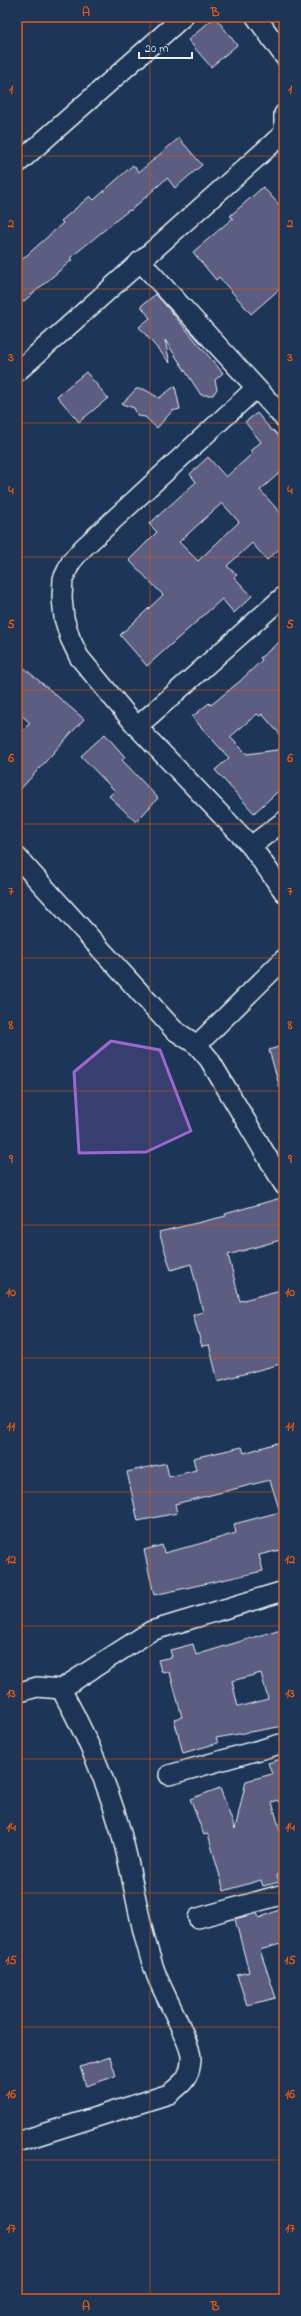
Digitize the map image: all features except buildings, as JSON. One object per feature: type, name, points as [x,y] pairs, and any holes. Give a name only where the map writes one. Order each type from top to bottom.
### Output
[{"type":"street","points":[[17,164],[183,17]]},
{"type":"street","points":[[256,17],[284,56]]},
{"type":"street","points":[[17,372],[283,135],[284,114]]},
{"type":"street","points":[[140,261],[284,418]]},
{"type":"street","points":[[256,388],[82,549],[71,562],[63,579],[64,618],[70,638],[79,657],[137,727],[251,846],[284,892]]},
{"type":"street","points":[[137,727],[284,596]]},
{"type":"street","points":[[251,846],[284,821]]},
{"type":"street","points":[[17,858],[174,1030],[197,1045],[209,1059],[284,1185]]},
{"type":"street","points":[[197,1045],[284,959]]},
{"type":"street","points":[[17,1693],[37,1687],[61,1689],[151,1631],[284,1591]]},
{"type":"street","points":[[17,2142],[169,2094],[186,2081],[192,2059],[145,1942],[124,1842],[100,1775],[75,1714],[61,1689]]},
{"type":"street","points":[[168,1775],[284,1743]]},
{"type":"street","points":[[198,1918],[284,1894]]},
{"type":"highlighted area","points":[[111,1041],[160,1050],[191,1131],[146,1152],[79,1153],[74,1072]]}]
